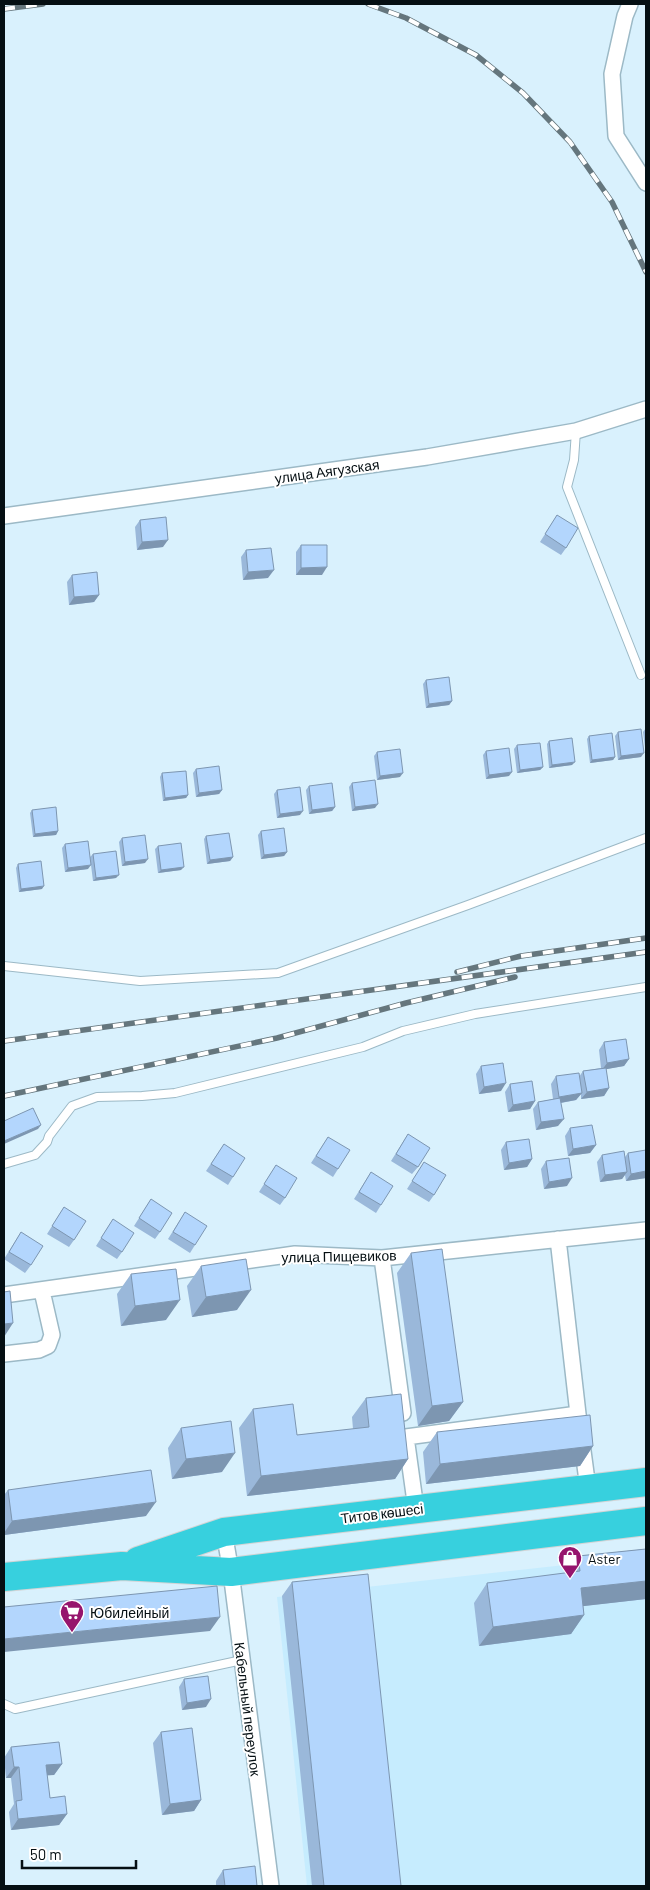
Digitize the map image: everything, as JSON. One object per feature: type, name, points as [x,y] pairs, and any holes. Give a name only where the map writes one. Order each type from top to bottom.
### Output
[{"type":"highway","name":"Титов көшесі","points":[[122,1566],[224,1532],[646,1482]]},
{"type":"highway","name":"Титов көшесі","points":[[4,1577],[122,1566],[231,1572],[646,1521]]},
{"type":"street","points":[[630,4],[625,16],[612,74],[616,136],[646,183]]},
{"type":"street","name":"улица Аягузская","points":[[4,516],[426,457],[576,431],[646,410]]},
{"type":"street","name":"улица Пищевиков","points":[[4,1295],[296,1254],[382,1258],[646,1230]]},
{"type":"street","points":[[558,1239],[588,1488]]},
{"type":"street","points":[[382,1258],[416,1509]]},
{"type":"street","points":[[4,1354],[40,1350],[48,1346],[52,1335],[42,1291]]},
{"type":"street","points":[[406,1437],[578,1414]]},
{"type":"street","name":"Кабельный переулок","points":[[224,1532],[231,1572],[272,1886]]},
{"type":"lane","points":[[576,431],[574,460],[567,487],[641,675]]},
{"type":"lane","points":[[4,966],[140,981],[278,973],[468,905],[646,838]]},
{"type":"lane","points":[[4,1164],[35,1155],[47,1142],[49,1136],[72,1106],[97,1097],[175,1093],[363,1047],[403,1031],[475,1014],[646,988]]},
{"type":"lane","points":[[4,1704],[15,1709],[242,1660]]},
{"type":"shaded area","points":[[646,1556],[646,1886],[307,1886],[277,1597]]},
{"type":"building","points":[[557,515],[578,528],[566,548],[545,534]]},
{"type":"building","points":[[166,517],[168,540],[142,542],[140,520]]},
{"type":"building","points":[[301,545],[327,545],[327,567],[301,568]]},
{"type":"building","points":[[271,548],[274,570],[248,572],[246,550]]},
{"type":"building","points":[[97,572],[99,595],[74,597],[72,575]]},
{"type":"building","points":[[449,677],[452,701],[429,704],[426,680]]},
{"type":"building","points":[[641,729],[644,753],[621,756],[618,732]]},
{"type":"building","points":[[612,733],[615,757],[592,760],[589,736]]},
{"type":"building","points":[[572,738],[575,762],[552,765],[549,741]]},
{"type":"building","points":[[540,743],[543,767],[520,770],[517,745]]},
{"type":"building","points":[[509,748],[512,772],[489,775],[486,751]]},
{"type":"building","points":[[400,749],[403,773],[380,776],[377,752]]},
{"type":"building","points":[[219,766],[222,790],[199,793],[196,769]]},
{"type":"building","points":[[186,771],[188,795],[165,798],[162,773]]},
{"type":"building","points":[[375,780],[378,804],[355,807],[352,783]]},
{"type":"building","points":[[332,783],[335,807],[312,810],[309,786]]},
{"type":"building","points":[[300,787],[303,811],[280,814],[277,790]]},
{"type":"building","points":[[56,807],[58,831],[35,834],[32,810]]},
{"type":"building","points":[[284,828],[287,852],[264,855],[261,831]]},
{"type":"building","points":[[229,833],[233,857],[210,860],[206,836]]},
{"type":"building","points":[[145,835],[148,859],[125,862],[122,838]]},
{"type":"building","points":[[88,841],[91,865],[68,868],[65,844]]},
{"type":"building","points":[[181,843],[184,867],[161,870],[158,846]]},
{"type":"building","points":[[116,851],[119,875],[96,878],[93,854]]},
{"type":"building","points":[[41,861],[44,886],[21,889],[18,864]]},
{"type":"building","points":[[626,1039],[629,1059],[607,1063],[604,1042]]},
{"type":"building","points":[[503,1063],[506,1083],[484,1087],[481,1066]]},
{"type":"building","points":[[606,1068],[609,1088],[587,1092],[583,1071]]},
{"type":"building","points":[[579,1073],[582,1093],[559,1097],[556,1076]]},
{"type":"building","points":[[532,1081],[535,1101],[513,1105],[510,1084]]},
{"type":"building","points":[[560,1098],[564,1119],[541,1122],[538,1102]]},
{"type":"building","points":[[33,1108],[41,1125],[4,1141],[4,1121]]},
{"type":"building","points":[[592,1125],[596,1145],[573,1149],[570,1128]]},
{"type":"building","points":[[408,1134],[430,1148],[418,1167],[396,1154]]},
{"type":"building","points":[[328,1137],[350,1150],[338,1169],[316,1156]]},
{"type":"building","points":[[529,1139],[532,1159],[509,1163],[506,1142]]},
{"type":"building","points":[[224,1144],[245,1158],[233,1177],[211,1164]]},
{"type":"building","points":[[646,1150],[646,1171],[631,1174],[628,1153]]},
{"type":"building","points":[[624,1151],[627,1172],[605,1175],[602,1155]]},
{"type":"building","points":[[569,1158],[572,1178],[549,1182],[546,1161]]},
{"type":"building","points":[[424,1162],[446,1175],[434,1195],[412,1181]]},
{"type":"building","points":[[276,1165],[297,1178],[285,1198],[264,1184]]},
{"type":"building","points":[[371,1172],[393,1186],[381,1205],[359,1192]]},
{"type":"building","points":[[151,1199],[172,1213],[160,1232],[139,1218]]},
{"type":"building","points":[[64,1207],[86,1221],[74,1240],[52,1226]]},
{"type":"building","points":[[185,1212],[207,1226],[195,1245],[173,1232]]},
{"type":"building","points":[[113,1219],[134,1233],[122,1252],[101,1238]]},
{"type":"building","points":[[21,1232],[43,1246],[31,1265],[9,1252]]},
{"type":"building","points":[[442,1249],[463,1402],[432,1406],[411,1253]]},
{"type":"building","points":[[246,1259],[251,1290],[206,1297],[201,1266]]},
{"type":"building","points":[[176,1269],[180,1300],[135,1306],[131,1274]]},
{"type":"building","points":[[10,1291],[13,1323],[4,1324],[4,1292]]},
{"type":"building","points":[[401,1394],[408,1459],[261,1476],[253,1409],[293,1404],[297,1435],[369,1427],[366,1398]]},
{"type":"building","points":[[590,1415],[593,1446],[440,1464],[437,1432]]},
{"type":"building","points":[[231,1421],[235,1453],[186,1459],[181,1428]]},
{"type":"building","points":[[151,1470],[156,1502],[12,1521],[8,1490]]},
{"type":"building","points":[[646,1549],[646,1581],[581,1588],[584,1615],[493,1627],[487,1583],[580,1571],[578,1556]]},
{"type":"building","points":[[368,1574],[401,1886],[324,1886],[292,1582]]},
{"type":"building","points":[[217,1586],[220,1617],[4,1639],[4,1607]]},
{"type":"building","points":[[208,1676],[211,1699],[187,1703],[184,1679]]},
{"type":"building","points":[[192,1728],[201,1800],[170,1804],[161,1732]]},
{"type":"building","points":[[59,1742],[62,1764],[46,1765],[50,1798],[65,1796],[67,1814],[18,1819],[16,1801],[22,1800],[19,1767],[14,1767],[11,1747]]},
{"type":"building","points":[[255,1866],[257,1886],[225,1886],[223,1870]]},
{"type":"railway","points":[[4,9],[43,4]]},
{"type":"railway","points":[[368,4],[406,18],[476,55],[523,93],[570,142],[612,202],[646,272]]},
{"type":"railway","points":[[457,972],[521,956],[646,938]]},
{"type":"railway","points":[[4,1041],[646,952]]},
{"type":"railway","points":[[4,1096],[277,1038],[406,1003],[515,977]]},
{"type":"place","name":"Aster","points":[[570,1579]]},
{"type":"place","name":"Юбилейный","points":[[72,1633]]}]
